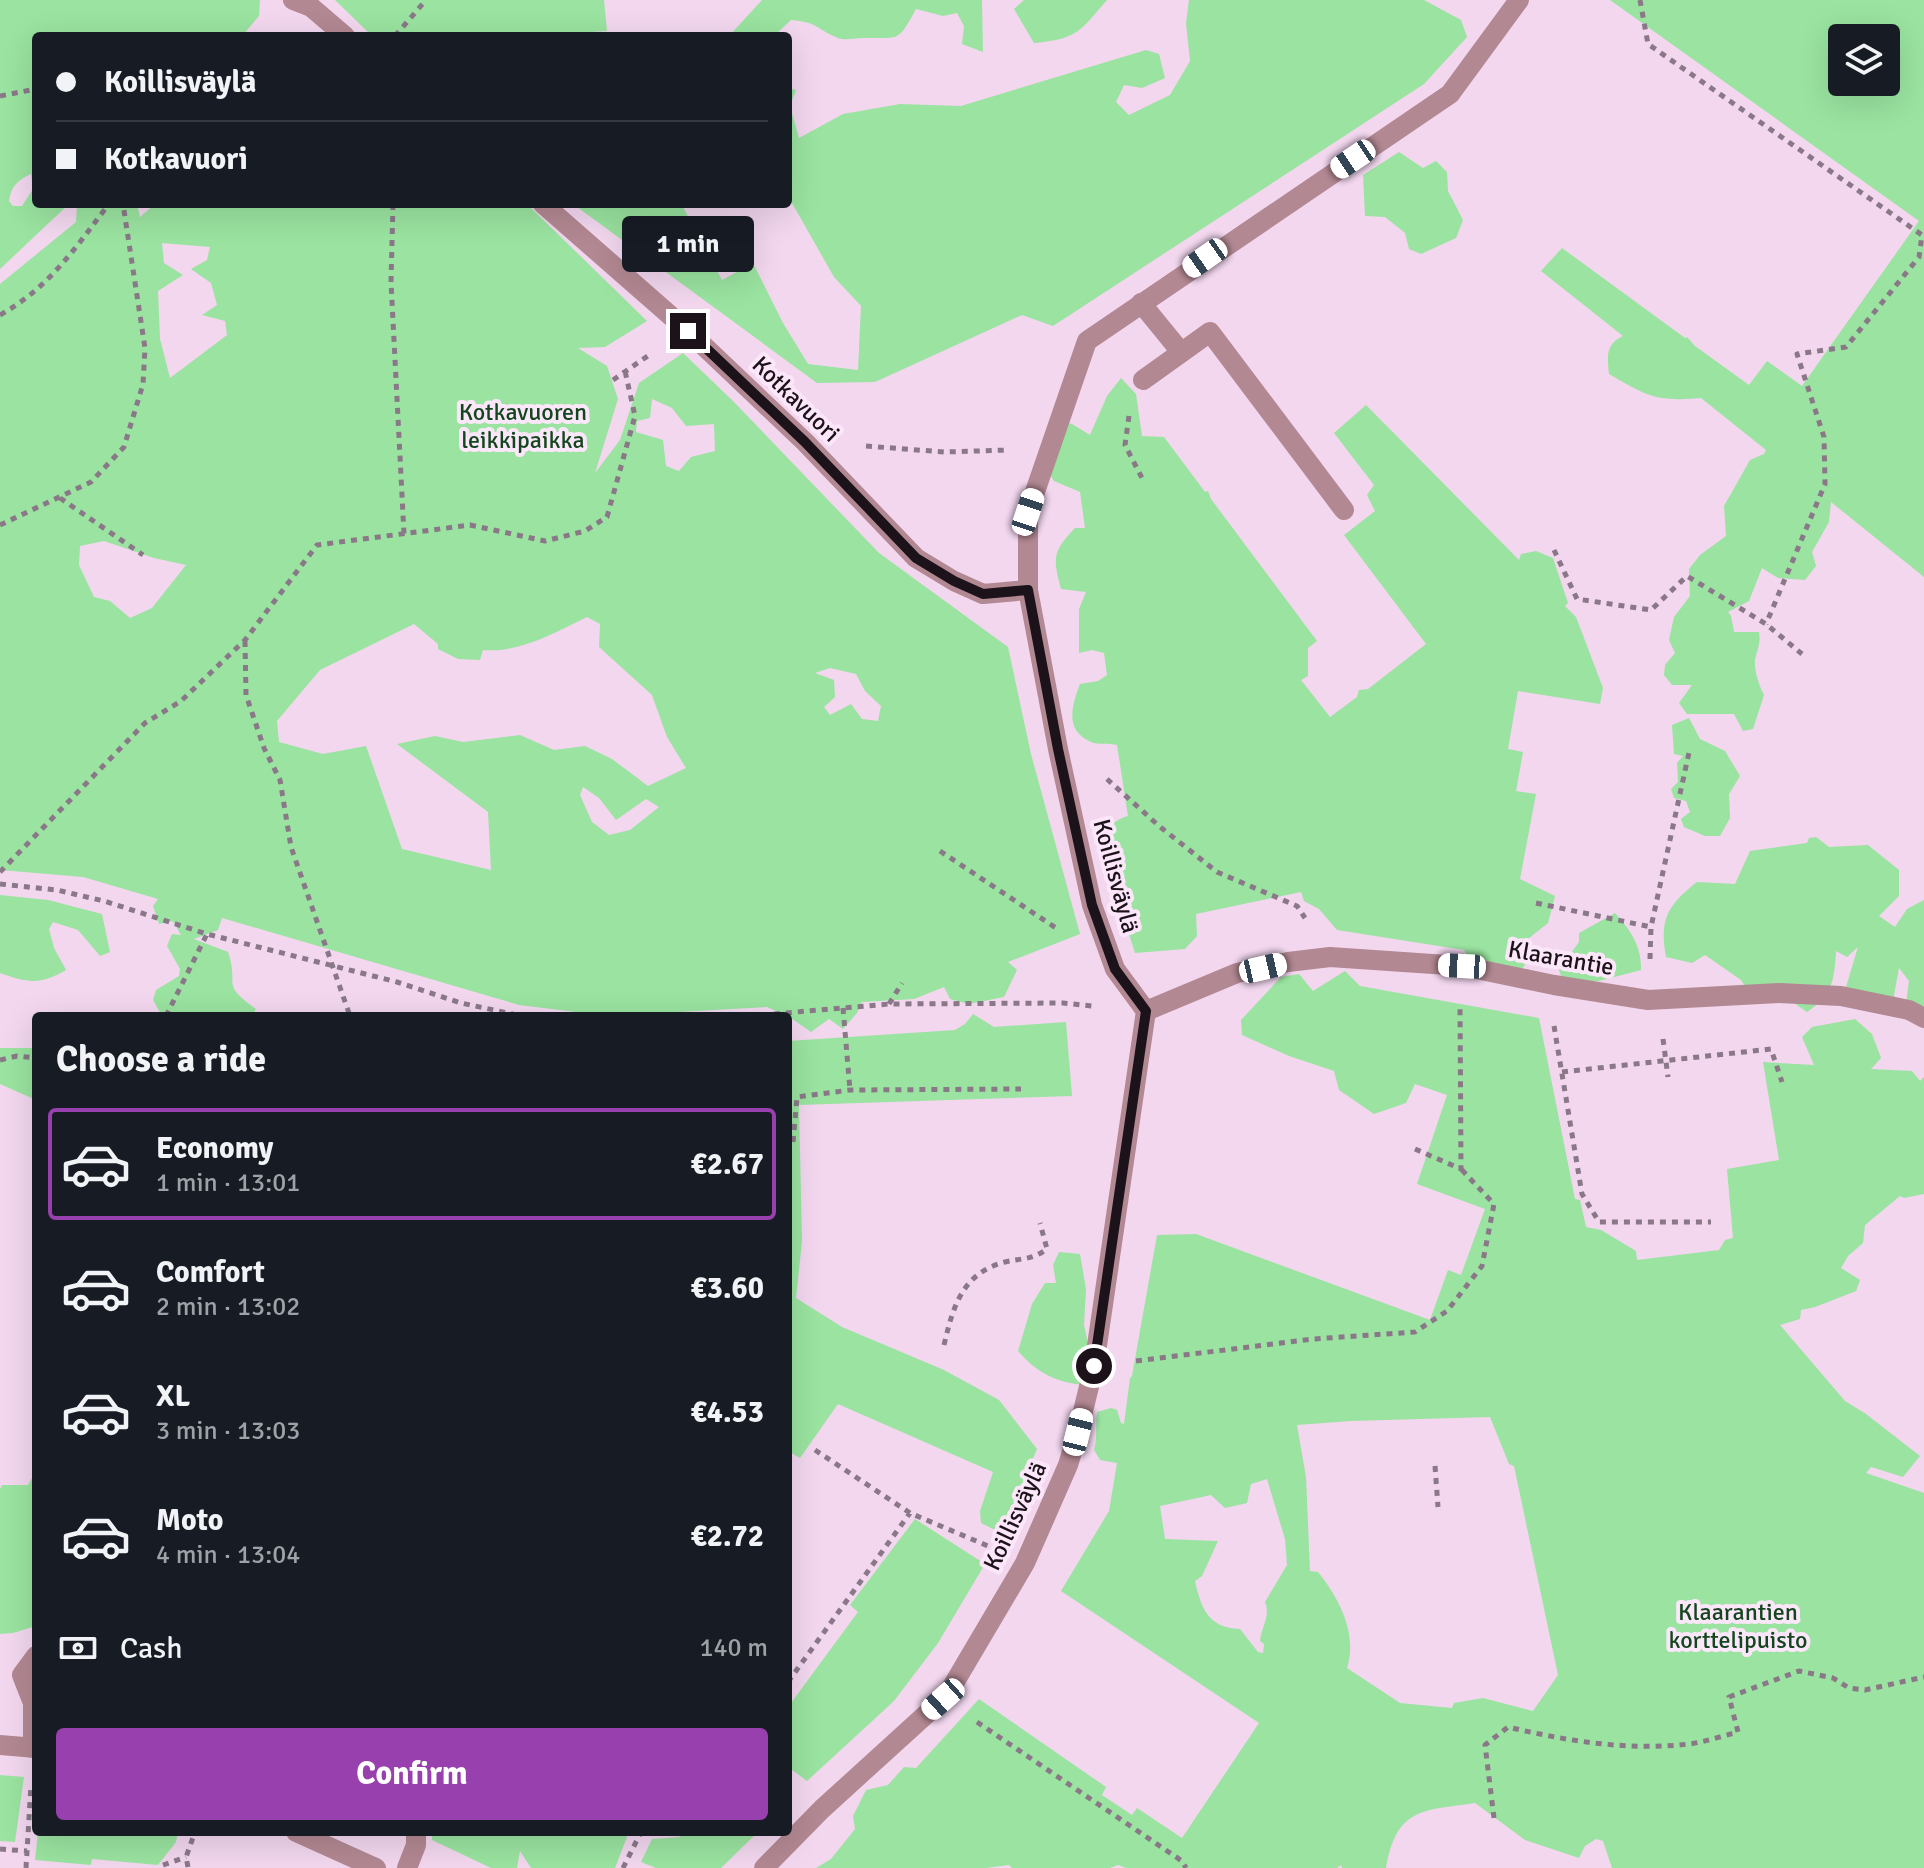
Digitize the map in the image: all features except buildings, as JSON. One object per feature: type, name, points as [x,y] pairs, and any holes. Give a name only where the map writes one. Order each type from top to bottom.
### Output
[{"type":"street","points":[[293,0],[311,7],[340,32]]},
{"type":"street","name":"Koillisväylä","points":[[764,1868],[822,1809],[943,1699],[1025,1563],[1068,1465],[1094,1366],[1146,1011],[1115,969],[1092,905],[1028,590],[1028,512],[1087,341],[1450,94],[1519,0]]},
{"type":"street","name":"Kotkavuori","points":[[548,208],[688,331],[805,442],[916,558],[983,594],[1028,590]]},
{"type":"street","points":[[1141,303],[1181,352]]},
{"type":"street","points":[[1143,380],[1210,332],[1344,510]]},
{"type":"street","name":"Klaarantie","points":[[1146,1011],[1237,973],[1330,957],[1462,966],[1648,1000],[1779,993],[1841,996],[1909,1010],[1924,1018]]},
{"type":"street","points":[[32,1661],[22,1675],[32,1700]]},
{"type":"street","points":[[0,1745],[32,1748]]},
{"type":"street","points":[[305,1836],[376,1868]]},
{"type":"street","points":[[407,1868],[416,1845],[416,1836]]},
{"type":"path","points":[[398,32],[426,0]]},
{"type":"path","points":[[1640,0],[1648,44],[1922,235],[1919,257],[1846,347],[1797,354],[1824,437],[1825,484],[1766,624]]},
{"type":"path","points":[[0,96],[32,90]]},
{"type":"path","points":[[0,315],[24,302],[47,282],[106,208]]},
{"type":"path","points":[[0,525],[91,482],[124,447],[143,384],[145,348],[124,208]]},
{"type":"path","points":[[393,208],[391,282],[404,534]]},
{"type":"path","points":[[0,872],[145,723],[181,701],[245,640],[317,545],[470,525],[545,541],[585,531],[607,517],[635,416],[625,371]]},
{"type":"path","points":[[1130,408],[1125,445],[1143,480]]},
{"type":"path","points":[[805,442],[944,452],[1048,448]]},
{"type":"path","points":[[59,498],[143,555]]},
{"type":"path","points":[[1554,550],[1577,599],[1651,610],[1687,576],[1766,624],[1802,654]]},
{"type":"path","points":[[245,640],[246,695],[264,748],[280,780],[291,847],[349,1012]]},
{"type":"path","points":[[1648,1000],[1651,927],[1690,748]]},
{"type":"path","points":[[1058,749],[1116,784],[1159,826],[1217,872],[1297,906],[1330,957]]},
{"type":"path","points":[[940,851],[1115,969]]},
{"type":"path","points":[[0,884],[57,890],[104,901],[207,934],[503,1012]]},
{"type":"path","points":[[1536,903],[1651,927]]},
{"type":"path","points":[[168,1012],[207,934]]},
{"type":"path","points":[[1461,1169],[1462,966]]},
{"type":"path","points":[[889,1004],[902,983]]},
{"type":"path","points":[[1554,985],[1551,1011],[1582,1194],[1599,1222],[1711,1222]]},
{"type":"path","points":[[792,1012],[889,1004],[1063,1003],[1146,1011]]},
{"type":"path","points":[[843,1008],[850,1090]]},
{"type":"path","points":[[1662,1034],[1668,1077]]},
{"type":"path","points":[[1562,1072],[1771,1049],[1782,1082]]},
{"type":"path","points":[[0,1060],[17,1056],[32,1058]]},
{"type":"path","points":[[793,1142],[797,1097],[850,1090],[1021,1089]]},
{"type":"path","points":[[1130,1362],[1297,1341],[1415,1332],[1447,1311],[1482,1266],[1494,1204],[1461,1169],[1415,1149]]},
{"type":"path","points":[[944,1345],[955,1302],[975,1276],[1003,1263],[1034,1259],[1047,1249],[1040,1223]]},
{"type":"path","points":[[815,1450],[910,1513],[1025,1563]]},
{"type":"path","points":[[1435,1466],[1438,1507]]},
{"type":"path","points":[[792,1676],[910,1513]]},
{"type":"path","points":[[1494,1818],[1485,1745],[1508,1727],[1567,1741],[1651,1747],[1692,1744],[1738,1732],[1729,1697],[1799,1671],[1833,1678],[1849,1688],[1865,1690],[1924,1677]]},
{"type":"path","points":[[943,1699],[1182,1861],[1186,1868]]},
{"type":"path","points":[[26,1868],[32,1787]]},
{"type":"path","points":[[188,1867],[186,1857],[194,1836]]},
{"type":"path","points":[[623,1868],[639,1836]]},
{"type":"path","points":[[0,1849],[27,1851]]},
{"type":"path","points":[[163,1865],[186,1857]]},
{"type":"green space","points":[[0,0],[260,0],[259,16],[246,32],[32,32],[32,182],[31,174],[16,184],[9,201],[13,206],[22,206],[32,191],[32,208],[65,208],[0,269]]},
{"type":"green space","points":[[335,0],[604,0],[607,31],[591,32],[368,32]]},
{"type":"green space","points":[[762,0],[982,0],[983,52],[962,44],[964,26],[957,13],[943,16],[916,9],[901,33],[891,38],[841,39],[812,24],[791,20],[778,32],[733,32]]},
{"type":"green space","points":[[1024,0],[1107,0],[1077,32],[1060,39],[1034,43],[1014,9]]},
{"type":"green space","points":[[1189,0],[1424,0],[1461,20],[1467,37],[1424,84],[1053,326],[1022,315],[875,382],[817,383],[578,208],[684,208],[722,280],[753,263],[808,364],[858,370],[861,306],[834,277],[792,203],[792,113],[799,138],[843,114],[900,104],[961,106],[1146,50],[1159,54],[1165,78],[1142,88],[1124,85],[1116,102],[1129,115],[1170,95],[1190,61],[1186,23]]},
{"type":"green space","points":[[1610,0],[1924,0],[1924,577],[1831,502],[1829,522],[1812,552],[1816,566],[1805,580],[1778,578],[1762,568],[1749,601],[1728,612],[1734,632],[1759,632],[1755,664],[1764,695],[1753,729],[1743,731],[1734,714],[1687,714],[1679,703],[1692,685],[1672,685],[1664,675],[1665,665],[1675,653],[1669,640],[1674,617],[1690,596],[1689,569],[1700,555],[1726,536],[1724,506],[1750,460],[1766,450],[1701,398],[1652,396],[1609,374],[1609,351],[1613,343],[1623,336],[1541,271],[1562,248],[1749,385],[1767,361],[1802,386],[1919,221]]},
{"type":"green space","points":[[1399,152],[1423,168],[1436,161],[1447,172],[1448,191],[1463,220],[1456,238],[1421,254],[1409,249],[1405,233],[1385,217],[1365,216],[1363,175]]},
{"type":"green space","name":"Kotkavuoren leikkipaikka","points":[[77,208],[138,208],[140,217],[150,208],[531,208],[647,321],[605,347],[578,348],[607,366],[618,399],[595,473],[620,440],[639,383],[683,353],[879,553],[1008,647],[1031,754],[1080,934],[1008,962],[1017,970],[1004,997],[969,1004],[950,999],[944,987],[914,999],[862,1002],[843,1029],[829,1019],[811,1032],[792,1019],[792,1012],[779,1012],[767,1007],[679,1012],[576,1012],[519,1005],[222,918],[218,930],[194,939],[228,952],[234,988],[256,1009],[254,1012],[160,1012],[153,1000],[156,990],[179,976],[180,969],[167,946],[172,934],[181,935],[173,921],[159,924],[153,906],[158,899],[83,877],[0,870],[0,284],[76,222]],"holes":[[[162,243],[210,247],[207,260],[191,269],[211,283],[217,305],[202,315],[225,321],[227,335],[170,378],[160,339],[158,291],[183,275],[164,263]],[[652,399],[672,408],[686,426],[714,424],[715,451],[691,457],[679,471],[666,466],[663,440],[636,432],[637,421],[650,418]],[[104,541],[186,565],[152,608],[130,618],[110,601],[94,597],[79,565],[80,546]],[[587,617],[600,624],[599,647],[652,695],[667,737],[686,768],[648,786],[612,759],[585,746],[554,750],[520,735],[463,742],[435,736],[397,744],[488,812],[491,870],[402,849],[366,746],[323,754],[279,742],[277,721],[320,670],[414,624],[438,644],[438,649],[458,659],[480,660],[483,650],[510,648],[536,641]],[[830,668],[856,674],[865,691],[881,706],[878,721],[862,719],[851,704],[830,715],[824,707],[835,697],[834,680],[815,673]],[[583,787],[599,798],[616,820],[646,799],[659,807],[630,830],[609,835],[592,822],[580,795]]]},
{"type":"green space","points":[[1121,378],[1136,394],[1142,436],[1164,437],[1205,492],[1208,491],[1317,641],[1308,648],[1308,676],[1301,680],[1330,717],[1357,697],[1359,690],[1368,689],[1426,644],[1344,535],[1375,511],[1367,495],[1374,485],[1334,433],[1366,405],[1519,560],[1521,554],[1536,551],[1553,558],[1568,603],[1565,606],[1576,617],[1603,688],[1600,704],[1518,691],[1508,749],[1523,752],[1516,791],[1536,794],[1520,879],[1555,896],[1548,923],[1528,939],[1529,958],[1516,979],[1481,977],[1464,950],[1337,930],[1319,909],[1304,901],[1301,892],[1196,914],[1197,936],[1185,949],[1135,953],[1120,906],[1129,893],[1107,882],[1106,859],[1099,841],[1115,822],[1128,816],[1117,745],[1094,743],[1082,737],[1072,717],[1080,684],[1098,681],[1107,675],[1104,653],[1092,650],[1079,653],[1079,609],[1086,592],[1061,589],[1057,570],[1056,556],[1062,543],[1075,528],[1085,528],[1080,492],[1054,481],[1040,459],[1054,421],[1072,424],[1090,435],[1107,396]]},
{"type":"green space","points":[[1689,718],[1700,739],[1725,751],[1740,776],[1729,794],[1730,818],[1720,836],[1705,836],[1684,827],[1681,819],[1690,812],[1686,801],[1674,798],[1671,789],[1678,782],[1677,763],[1683,756],[1674,754],[1672,725]]},
{"type":"green space","points":[[1816,837],[1829,847],[1868,845],[1899,870],[1899,896],[1879,916],[1895,927],[1907,909],[1924,900],[1924,1012],[1906,1003],[1909,981],[1899,968],[1894,995],[1897,1004],[1846,987],[1858,947],[1847,957],[1836,951],[1827,993],[1807,1012],[1788,999],[1752,998],[1741,980],[1705,955],[1692,963],[1666,957],[1664,932],[1668,914],[1679,898],[1697,882],[1735,884],[1750,851],[1807,843],[1809,838]]},
{"type":"green space","points":[[0,895],[48,900],[102,914],[110,952],[100,956],[78,930],[53,922],[49,929],[54,948],[66,970],[34,981],[0,973]]},
{"type":"green space","points":[[1615,913],[1634,939],[1641,970],[1599,981],[1563,981],[1559,970],[1579,942],[1579,933]]},
{"type":"green space","name":"Klaarantien korttelipuisto","points":[[1345,971],[1360,986],[1539,1018],[1575,1199],[1580,1200],[1586,1227],[1601,1230],[1636,1251],[1637,1260],[1719,1250],[1725,1240],[1733,1238],[1727,1169],[1779,1160],[1763,1062],[1814,1065],[1802,1037],[1812,1027],[1855,1019],[1872,1034],[1881,1058],[1871,1069],[1912,1071],[1920,1081],[1924,1077],[1924,1194],[1900,1196],[1865,1225],[1863,1243],[1848,1256],[1841,1268],[1860,1280],[1856,1291],[1801,1310],[1800,1319],[1780,1325],[1845,1401],[1920,1456],[1903,1477],[1871,1467],[1866,1473],[1924,1493],[1924,1868],[1612,1868],[1603,1841],[1596,1839],[1585,1846],[1579,1858],[1525,1840],[1475,1803],[1426,1811],[1405,1823],[1397,1833],[1386,1868],[1342,1868],[1341,1865],[1337,1868],[1126,1868],[1118,1865],[1110,1868],[1012,1868],[1009,1865],[986,1868],[816,1868],[831,1859],[855,1829],[853,1816],[866,1790],[888,1785],[904,1767],[916,1768],[979,1699],[1106,1787],[1102,1795],[1132,1815],[1137,1808],[1182,1838],[1259,1723],[1061,1591],[1109,1511],[1117,1463],[1100,1460],[1094,1450],[1097,1412],[1111,1408],[1117,1410],[1124,1424],[1157,1235],[1196,1234],[1430,1320],[1448,1270],[1461,1275],[1485,1209],[1417,1184],[1447,1095],[1415,1084],[1406,1103],[1374,1114],[1339,1090],[1334,1071],[1289,1056],[1242,1035],[1241,1020],[1281,977],[1299,974],[1313,991]],"holes":[[[1490,1417],[1509,1464],[1514,1466],[1558,1675],[1533,1711],[1483,1698],[1454,1703],[1452,1708],[1400,1703],[1347,1668],[1350,1642],[1344,1617],[1326,1582],[1318,1572],[1310,1571],[1306,1477],[1297,1425]],[[1267,1479],[1285,1539],[1287,1565],[1265,1602],[1266,1617],[1260,1641],[1264,1644],[1263,1653],[1258,1652],[1240,1629],[1220,1625],[1203,1608],[1195,1581],[1202,1576],[1218,1541],[1165,1539],[1160,1506],[1211,1495],[1225,1508],[1247,1503],[1251,1484]]]},
{"type":"green space","points":[[973,1014],[994,1027],[1066,1022],[1072,1096],[799,1105],[802,1241],[796,1298],[842,1327],[944,1370],[999,1400],[1037,1449],[1003,1529],[993,1529],[981,1523],[980,1511],[993,1472],[838,1404],[800,1458],[792,1453],[792,1041],[955,1030]]},
{"type":"green space","points":[[0,1048],[32,1048],[32,1098],[0,1084]]},
{"type":"green space","points":[[1059,1252],[1080,1254],[1086,1289],[1084,1325],[1090,1353],[1083,1385],[1047,1375],[1018,1351],[1032,1304],[1045,1283],[1056,1283],[1053,1265]]},
{"type":"green space","points":[[32,1478],[32,1627],[0,1634],[0,1489],[2,1485],[28,1485]]},
{"type":"green space","points":[[915,1519],[985,1564],[938,1643],[894,1701],[807,1781],[792,1770],[792,1702],[858,1612],[850,1605]]},
{"type":"green space","points":[[0,1775],[24,1777],[15,1842],[0,1841]]},
{"type":"green space","points":[[38,1836],[177,1836],[158,1865],[92,1859],[91,1865],[35,1860]]},
{"type":"green space","points":[[432,1836],[627,1837],[615,1868],[531,1868],[520,1851],[517,1868],[491,1868],[432,1840]]},
{"type":"green space","points":[[754,1836],[721,1868],[656,1868],[641,1862],[652,1839]]},
{"type":"route","points":[[688,331],[805,442],[916,558],[983,594],[1028,590],[1092,905],[1115,969],[1146,1011],[1094,1366]]}]
